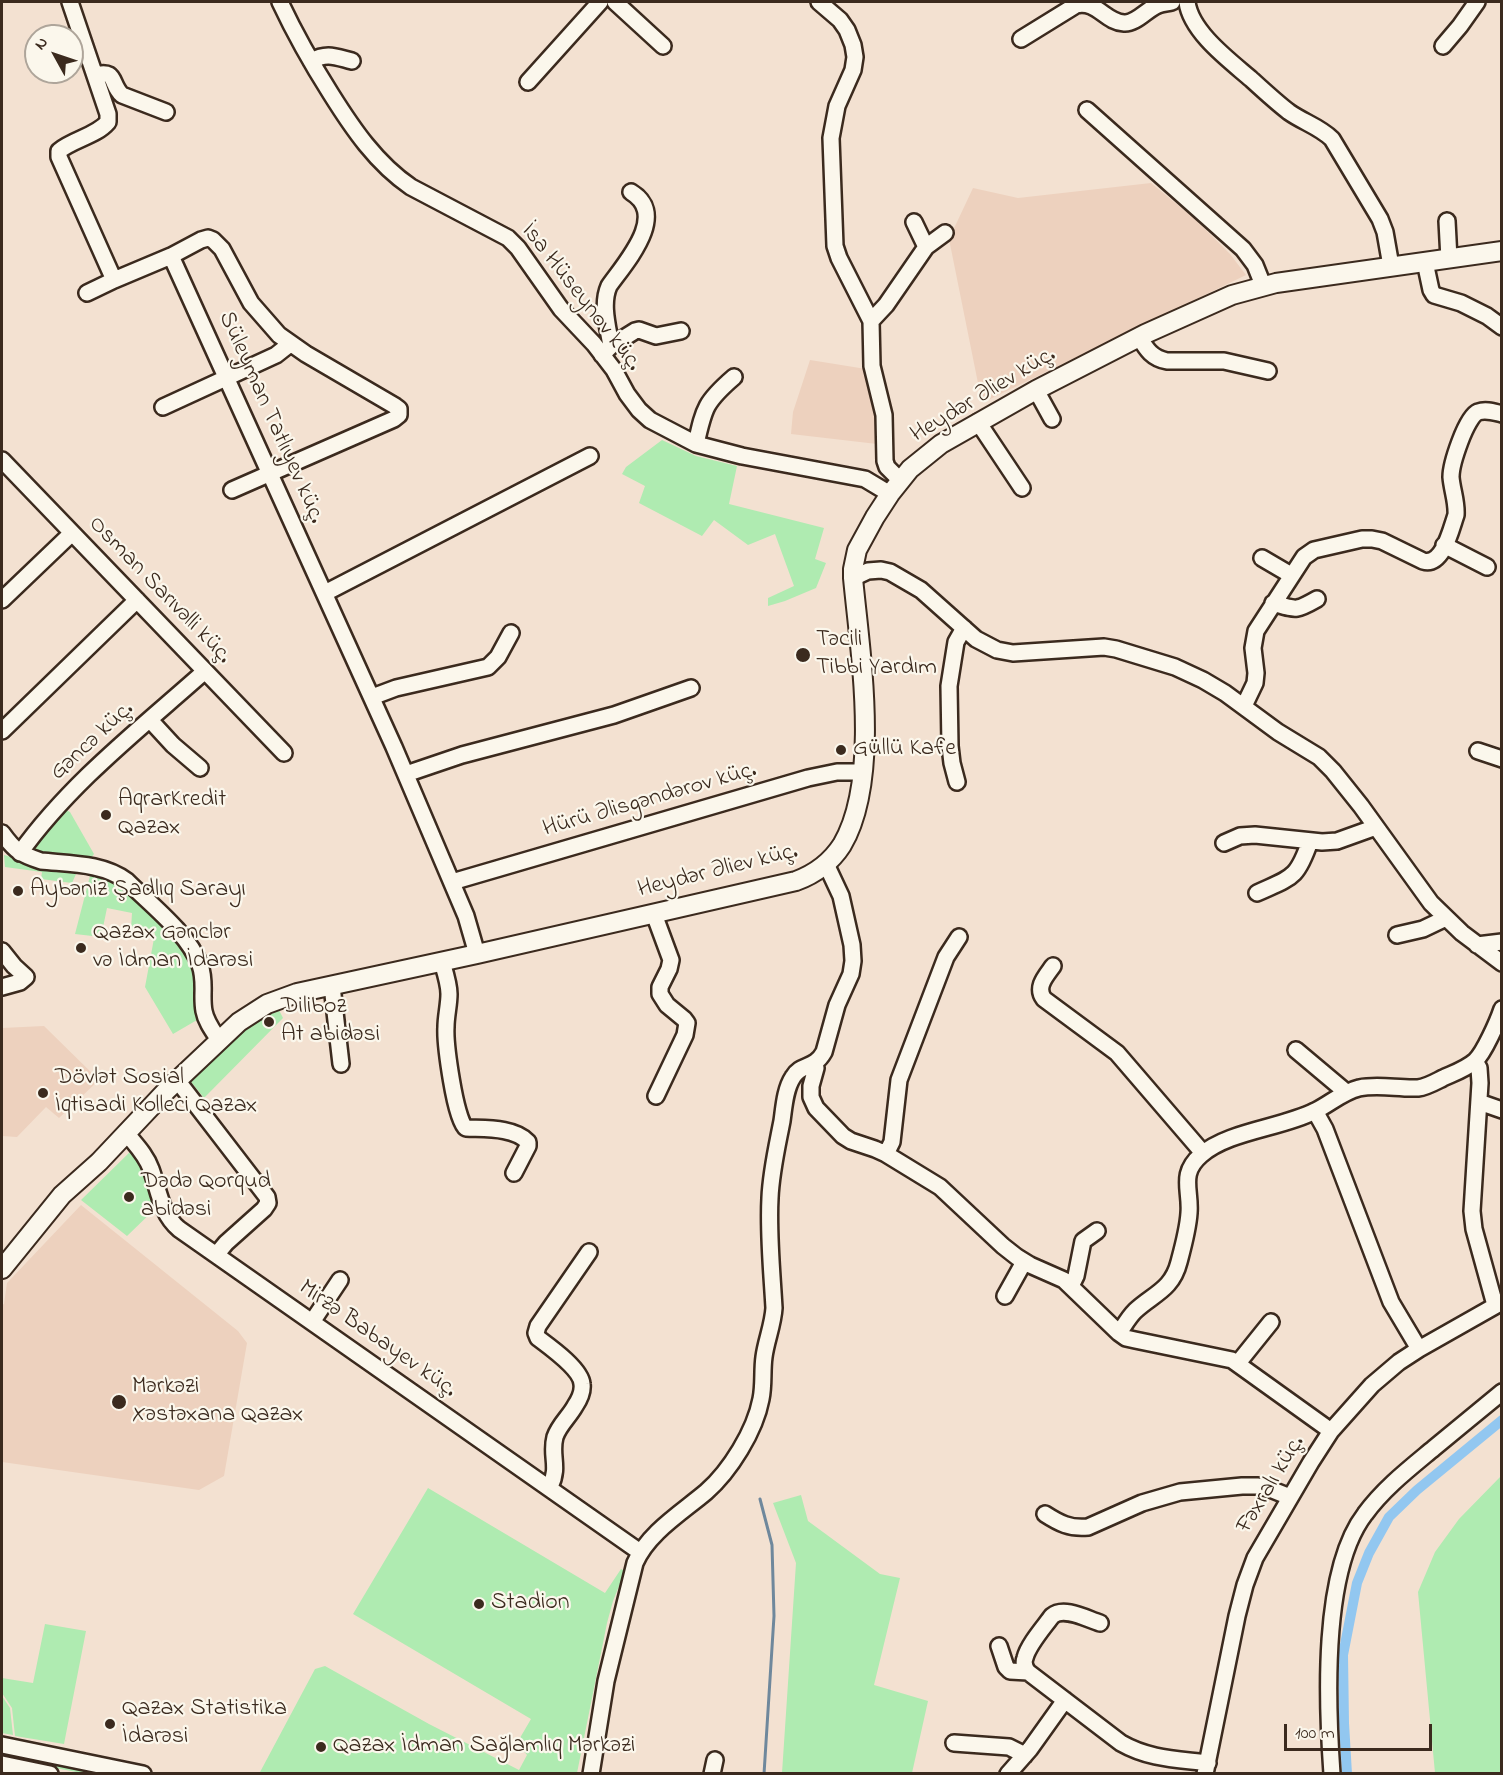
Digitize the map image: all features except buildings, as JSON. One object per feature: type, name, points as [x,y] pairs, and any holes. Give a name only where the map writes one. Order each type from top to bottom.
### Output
[{"type":"main road","name":"Heydər Əliev küç.","points":[[99,1162],[177,1080],[239,1022],[267,1004],[286,996],[654,914],[796,881],[808,876],[826,864],[841,846],[849,830],[860,790],[865,724],[853,578],[857,550],[895,487],[922,458],[941,444],[1036,390],[1139,337],[1232,296],[1263,285],[1502,251]]},
{"type":"main road","points":[[2,1269],[62,1195],[99,1162]]},
{"type":"main road","points":[[2,1282],[67,1206],[99,1162]]},
{"type":"street","points":[[70,2],[108,114],[108,122],[103,127],[65,146],[59,151],[59,157],[114,280]]},
{"type":"street","name":"İsa Hüseynov küç.","points":[[280,2],[311,61],[364,143],[396,177],[411,187],[508,238],[518,248],[561,309],[607,351],[627,394],[650,420],[696,444],[742,456],[865,479],[895,487]]},
{"type":"street","points":[[528,82],[600,2]]},
{"type":"street","points":[[615,2],[663,46]]},
{"type":"street","points":[[819,2],[840,20],[847,30],[855,57],[853,70],[837,106],[831,138],[835,246],[871,321],[872,366],[884,415],[885,461],[895,487]]},
{"type":"street","points":[[1021,39],[1076,5],[1084,3],[1126,24],[1158,5],[1172,2]]},
{"type":"street","points":[[1187,2],[1192,19],[1217,49],[1280,105],[1325,132],[1332,140],[1380,219],[1385,232],[1391,266]]},
{"type":"street","points":[[1443,46],[1477,2]]},
{"type":"street","points":[[311,61],[320,56],[352,61]]},
{"type":"street","points":[[95,75],[109,74],[118,92],[122,95],[166,112]]},
{"type":"street","points":[[1087,111],[1243,249],[1255,265],[1263,285]]},
{"type":"street","points":[[607,351],[606,292],[637,247],[644,232],[646,214],[644,205],[640,197],[631,192]]},
{"type":"street","points":[[1447,221],[1449,259]]},
{"type":"street","points":[[914,222],[926,247]]},
{"type":"street","points":[[871,321],[886,305],[926,247],[945,233]]},
{"type":"street","points":[[87,293],[208,238],[222,249],[251,303],[279,335],[290,344],[399,409],[399,415],[394,419],[232,490]]},
{"type":"street","name":"Süleyman Tatlıyev küç.","points":[[171,256],[406,774],[466,916],[477,954]]},
{"type":"street","points":[[1425,262],[1434,295],[1461,303],[1487,316],[1502,327]]},
{"type":"street","points":[[607,351],[635,331],[639,330],[656,336],[681,331]]},
{"type":"street","points":[[1139,337],[1148,352],[1158,359],[1224,362],[1268,371]]},
{"type":"street","points":[[163,407],[276,356],[290,344]]},
{"type":"street","points":[[696,444],[706,405],[714,394],[734,377]]},
{"type":"street","points":[[1036,390],[1052,419]]},
{"type":"street","points":[[1244,706],[1255,683],[1253,648],[1256,631],[1304,557],[1314,550],[1362,539],[1382,541],[1428,563],[1435,562],[1440,556],[1456,515],[1457,508],[1451,476],[1469,420],[1478,412],[1488,411],[1502,414]]},
{"type":"street","points":[[978,422],[1022,488]]},
{"type":"street","points":[[325,594],[590,456]]},
{"type":"street","name":"Osman Sarıvəlli küç.","points":[[3,464],[284,753]]},
{"type":"street","points":[[2,600],[72,533]]},
{"type":"street","points":[[1444,545],[1487,567]]},
{"type":"street","points":[[1262,558],[1291,575]]},
{"type":"street","points":[[853,578],[868,571],[890,572],[921,590],[984,645],[997,650],[1013,653],[1104,647],[1175,667],[1203,680],[1327,764],[1420,888],[1446,918],[1502,963]]},
{"type":"street","points":[[1273,603],[1299,609],[1317,599]]},
{"type":"street","points":[[2,731],[137,600]]},
{"type":"street","points":[[957,782],[950,746],[949,686],[956,642],[964,628]]},
{"type":"street","points":[[372,697],[396,688],[488,667],[498,657],[511,633]]},
{"type":"street","name":"Gəncə küç.","points":[[11,850],[35,832],[69,795],[204,671]]},
{"type":"street","points":[[406,774],[462,755],[614,715],[691,688]]},
{"type":"street","points":[[150,720],[173,745],[200,768]]},
{"type":"street","points":[[1478,751],[1502,759]]},
{"type":"street","name":"Hürü Əlisgəndərov küç.","points":[[452,882],[808,778],[837,772],[862,772]]},
{"type":"street","points":[[1224,843],[1240,836],[1255,835],[1310,841],[1337,841],[1376,827]]},
{"type":"street","points":[[2,833],[11,850],[42,861],[102,868],[127,881],[181,934],[192,949],[204,978],[205,1014],[219,1040]]},
{"type":"street","points":[[1257,893],[1291,877],[1303,861],[1310,841]]},
{"type":"street","points":[[591,1773],[614,1647],[635,1563],[640,1552],[722,1476],[742,1447],[756,1415],[763,1387],[764,1355],[773,1319],[769,1216],[773,1167],[784,1109],[792,1077],[820,1059],[827,1043],[837,1005],[851,974],[853,961],[852,945],[841,896],[826,864]]},
{"type":"street","points":[[654,914],[671,960],[660,987],[660,994],[667,1005],[687,1023],[685,1035],[656,1096]]},
{"type":"street","points":[[1397,935],[1423,929],[1446,918]]},
{"type":"street","points":[[886,1154],[892,1142],[899,1080],[946,957],[959,937]]},
{"type":"street","points":[[1477,945],[1502,942]]},
{"type":"street","points":[[2,951],[26,977],[20,982],[2,987]]},
{"type":"street","points":[[442,962],[449,993],[447,1050],[462,1124],[466,1128],[509,1132],[526,1139],[528,1146],[514,1173]]},
{"type":"street","points":[[1053,966],[1040,988],[1044,999],[1117,1053],[1203,1153]]},
{"type":"street","points":[[332,986],[341,1064]]},
{"type":"street","points":[[1119,1334],[1136,1311],[1166,1288],[1175,1275],[1189,1216],[1186,1182],[1190,1170],[1203,1153],[1230,1139],[1283,1124],[1315,1111],[1346,1092],[1379,1086],[1420,1088],[1462,1069],[1475,1061],[1480,1054],[1501,1014]]},
{"type":"street","points":[[1296,1050],[1346,1092]]},
{"type":"street","points":[[1475,1061],[1479,1068],[1480,1083],[1472,1211],[1473,1229],[1498,1304]]},
{"type":"street","points":[[815,1064],[811,1097],[816,1108],[843,1136],[886,1154],[940,1188],[1003,1246],[1024,1262],[1055,1275],[1071,1286],[1119,1334],[1135,1340],[1223,1357],[1238,1363],[1331,1431]]},
{"type":"street","points":[[177,1080],[267,1197],[268,1203],[264,1209],[216,1255]]},
{"type":"street","points":[[1479,1102],[1502,1110]]},
{"type":"street","points":[[1315,1111],[1325,1129],[1391,1302],[1419,1349]]},
{"type":"street","name":"Mirzə Babayev küç.","points":[[127,1134],[142,1151],[151,1168],[167,1216],[179,1229],[640,1552]]},
{"type":"street","points":[[1071,1286],[1076,1276],[1083,1240],[1097,1231]]},
{"type":"street","points":[[550,1487],[555,1476],[555,1438],[575,1406],[582,1384],[574,1368],[538,1338],[536,1333],[538,1326],[590,1252]]},
{"type":"street","points":[[1005,1296],[1024,1262]]},
{"type":"street","points":[[312,1322],[340,1280]]},
{"type":"street","name":"Fəxralı küç.","points":[[1206,1768],[1245,1585],[1255,1558],[1311,1462],[1331,1431],[1372,1384],[1419,1349],[1498,1304]]},
{"type":"street","points":[[1238,1363],[1271,1322]]},
{"type":"street","points":[[1332,1773],[1329,1733],[1329,1666],[1339,1574],[1351,1540],[1364,1515],[1391,1485],[1502,1392]]},
{"type":"street","points":[[1045,1514],[1062,1525],[1078,1528],[1088,1527],[1142,1503],[1180,1492],[1258,1486],[1290,1497]]},
{"type":"street","points":[[1100,1623],[1064,1611],[1057,1612],[1028,1650],[1024,1665],[1028,1672],[1121,1743],[1151,1756],[1206,1768]]},
{"type":"street","points":[[999,1647],[1006,1667],[1010,1671],[1028,1672]]},
{"type":"street","points":[[1008,1773],[1025,1755],[1065,1700]]},
{"type":"street","points":[[954,1743],[1009,1747],[1025,1755]]},
{"type":"street","points":[[2,1745],[143,1773]]},
{"type":"street","points":[[2,1764],[50,1773]]},
{"type":"shaded area","points":[[1151,183],[1195,219],[1230,254],[1246,275],[982,403],[949,239],[973,188],[1018,198]]},
{"type":"shaded area","points":[[810,360],[866,369],[880,418],[877,444],[791,434],[793,412]]},
{"type":"shaded area","name":"Dövlət Sosial İqtisadi Kolleci Qazax","points":[[44,1026],[99,1080],[59,1118],[46,1107],[17,1137],[2,1136],[2,1028]]},
{"type":"shaded area","name":"Mərkəzi Xəstəxana Qazax","points":[[81,1205],[238,1331],[247,1343],[224,1476],[199,1490],[2,1462],[2,1305],[7,1283]]},
{"type":"green space","points":[[662,440],[696,456],[737,466],[729,504],[824,528],[815,559],[826,563],[816,588],[768,606],[768,598],[794,586],[775,534],[748,545],[714,520],[702,536],[639,503],[645,486],[622,474],[626,467]]},
{"type":"green space","points":[[62,808],[70,812],[94,854],[91,858],[54,856],[30,849]]},
{"type":"green space","points":[[4,855],[76,874],[72,883],[41,879],[42,872],[5,867]]},
{"type":"green space","points":[[90,876],[110,880],[124,888],[155,917],[183,949],[194,980],[197,1020],[173,1034],[145,987],[155,933],[131,929],[132,913],[107,908],[101,937],[75,934]]},
{"type":"green space","points":[[279,1010],[283,1018],[204,1098],[191,1082],[243,1032]]},
{"type":"green space","points":[[133,1149],[141,1161],[157,1207],[127,1236],[81,1200]]},
{"type":"green space","points":[[1501,1476],[1501,1773],[1435,1773],[1418,1592],[1435,1552],[1459,1519]]},
{"type":"green space","points":[[428,1488],[605,1593],[621,1569],[625,1571],[607,1623],[577,1773],[259,1774],[315,1669],[325,1666],[429,1724],[519,1770],[527,1755],[517,1743],[531,1719],[353,1614]]},
{"type":"green space","points":[[801,1495],[808,1521],[880,1574],[900,1578],[874,1685],[928,1701],[912,1773],[782,1773],[796,1563],[773,1503]]},
{"type":"green space","points":[[45,1624],[86,1631],[64,1744],[15,1736],[12,1708],[2,1693],[2,1678],[33,1683]]},
{"type":"green space","points":[[2,1696],[10,1708],[13,1735],[2,1733]]},
{"type":"green space","points":[[2,1749],[122,1773],[82,1773],[2,1758]]},
{"type":"waterway","points":[[1347,1774],[1343,1655],[1357,1583],[1369,1553],[1389,1517],[1417,1490],[1502,1420]]},
{"type":"waterway","points":[[760,1499],[772,1545],[774,1616],[764,1774]]},
{"type":"place","name":"Təcili Tibbi Yardım","points":[[803,655]]},
{"type":"place","name":"Güllü Kafe","points":[[841,750]]},
{"type":"place","name":"AqrarKredit Qazax","points":[[106,815]]},
{"type":"place","name":"Aybəniz Şadlıq Sarayı","points":[[18,891]]},
{"type":"place","name":"Qazax Gənclər və İdman İdarəsi","points":[[81,948]]},
{"type":"place","name":"Diliboz At abidəsi","points":[[269,1022]]},
{"type":"place","name":"Dövlət Sosial İqtisadi Kolleci Qazax","points":[[43,1093]]},
{"type":"place","name":"Dədə Qorqud abidəsi","points":[[129,1197]]},
{"type":"place","name":"Mərkəzi Xəstəxana Qazax","points":[[119,1402]]},
{"type":"place","name":"Stadion","points":[[479,1604]]},
{"type":"place","name":"Qazax Statistika İdarəsi","points":[[110,1724]]},
{"type":"place","name":"Qazax İdman Sağlamlıq Mərkəzi","points":[[321,1747]]}]
